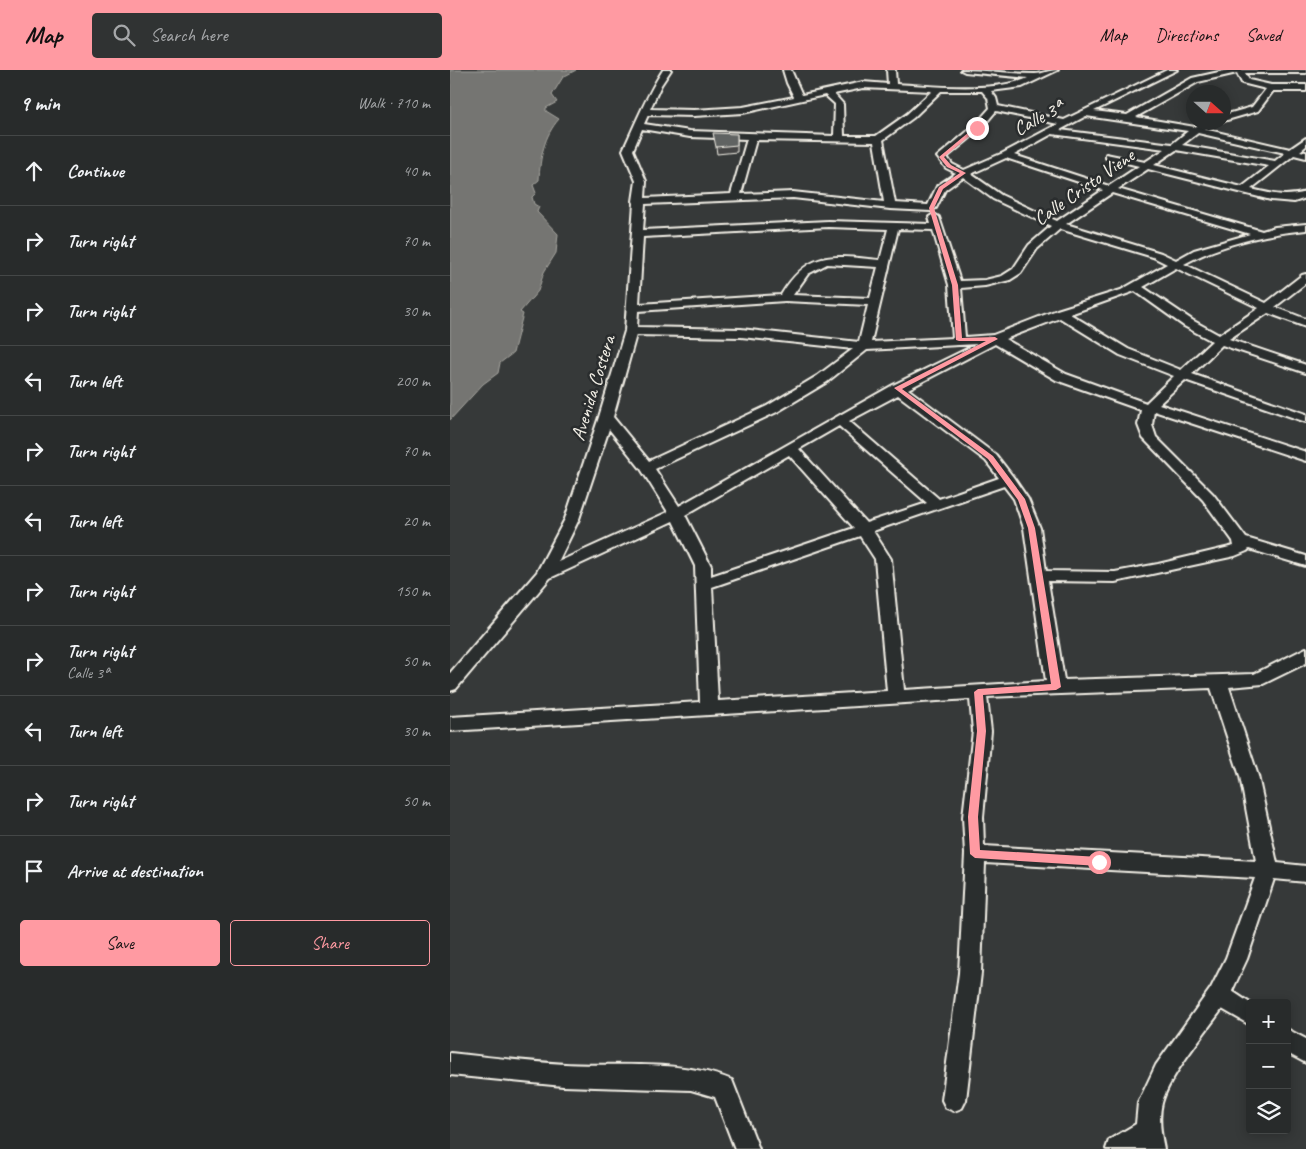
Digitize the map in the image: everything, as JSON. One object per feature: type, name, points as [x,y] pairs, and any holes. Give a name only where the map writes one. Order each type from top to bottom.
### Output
[{"type":"street","name":"Avenida Costera","points":[[450,684],[544,574],[572,519],[606,417],[631,331],[640,181],[628,150],[657,85],[667,70]]},
{"type":"street","points":[[788,70],[791,83],[800,99]]},
{"type":"street","points":[[890,70],[892,86]]},
{"type":"street","points":[[966,70],[1039,76]]},
{"type":"street","points":[[645,112],[694,113],[743,110],[863,85],[985,90],[1004,88],[1054,70]]},
{"type":"street","name":"Calle 3ª","points":[[931,208],[941,188],[964,173],[1006,155],[1084,112],[1173,70]]},
{"type":"street","points":[[1128,118],[1195,80],[1239,70],[1306,71]]},
{"type":"street","points":[[1239,70],[1245,78],[1244,81],[1272,88],[1306,88]]},
{"type":"street","points":[[1004,88],[1026,107],[1026,113]]},
{"type":"street","points":[[1231,116],[1255,109],[1272,88]]},
{"type":"street","points":[[638,126],[690,134],[878,139],[923,107],[939,89]]},
{"type":"street","points":[[985,90],[991,94],[995,103],[994,108],[977,128],[942,157],[949,166],[964,173],[997,197],[1058,225],[1143,250],[1267,308],[1306,323]]},
{"type":"street","points":[[827,93],[839,104],[839,137]]},
{"type":"street","points":[[994,108],[1026,113],[1066,123]]},
{"type":"street","points":[[1084,112],[1186,128]]},
{"type":"street","points":[[1196,130],[1306,155]]},
{"type":"street","name":"Calle Cristo Viene","points":[[955,285],[985,283],[1006,278],[1017,271],[1033,247],[1058,225],[1148,165],[1196,130]]},
{"type":"street","points":[[1049,131],[1174,147],[1276,164]]},
{"type":"street","points":[[736,197],[752,137]]},
{"type":"street","points":[[878,139],[890,206]]},
{"type":"street","points":[[1244,190],[1306,141]]},
{"type":"street","points":[[1006,155],[1110,190],[1262,234]]},
{"type":"street","points":[[1109,156],[1271,197],[1294,199],[1306,195]]},
{"type":"street","points":[[638,201],[793,195],[890,206],[931,208],[955,285],[959,340]]},
{"type":"street","points":[[636,234],[828,224],[937,228]]},
{"type":"street","points":[[647,468],[772,409],[822,378],[864,346],[894,226]]},
{"type":"street","points":[[544,574],[677,514],[898,388],[995,339],[1061,313],[1136,287],[1198,252],[1276,230],[1306,227]]},
{"type":"street","points":[[785,298],[791,287],[808,267],[820,261],[884,264]]},
{"type":"street","points":[[1039,576],[1115,576],[1158,569],[1242,548],[1241,541],[1208,497],[1150,438],[1145,425],[1149,407],[1220,340],[1267,308],[1306,277]]},
{"type":"street","points":[[1136,287],[1188,323],[1220,340],[1306,369]]},
{"type":"street","points":[[632,308],[785,298],[875,302]]},
{"type":"street","points":[[1061,313],[1124,352],[1183,375],[1306,418]]},
{"type":"street","points":[[631,331],[741,332],[864,346],[995,339],[1061,377],[1306,457]]},
{"type":"street","points":[[898,388],[990,458],[1021,499],[1032,528],[1056,687]]},
{"type":"street","points":[[606,417],[647,468],[677,514],[704,566],[709,707]]},
{"type":"street","points":[[840,420],[938,504]]},
{"type":"street","points":[[791,449],[864,530],[883,559],[896,696]]},
{"type":"street","points":[[704,584],[1008,480]]},
{"type":"street","points":[[1241,541],[1306,561]]},
{"type":"street","points":[[450,724],[1056,687],[1257,680],[1298,660],[1306,654]]},
{"type":"street","points":[[1118,1149],[1150,1140],[1150,1103],[1164,1073],[1219,995],[1236,959],[1268,869],[1249,776],[1218,681]]},
{"type":"street","points":[[954,1100],[970,973],[975,854],[973,817],[982,731],[978,692]]},
{"type":"street","points":[[975,854],[1268,869],[1306,874]]},
{"type":"street","points":[[1219,995],[1246,1012]]},
{"type":"street","points":[[1291,1043],[1306,1052]]},
{"type":"street","points":[[450,1064],[563,1075],[691,1079],[724,1088],[747,1149]]},
{"type":"shaded area","points":[[450,70],[576,70],[563,77],[552,95],[557,102],[546,108],[546,111],[559,119],[546,140],[540,163],[539,180],[533,185],[536,193],[532,197],[534,204],[539,207],[537,212],[558,234],[556,253],[544,272],[538,291],[520,312],[523,314],[513,353],[500,363],[498,373],[483,384],[450,420]]},
{"type":"building","points":[[713,133],[737,134],[737,145],[716,147]]},
{"type":"route","points":[[977,128],[942,157],[949,166],[964,173],[941,188],[931,208],[955,285],[959,340],[995,339],[898,388],[990,458],[998,466],[1021,499],[1032,528],[1056,687],[978,692],[982,731],[973,817],[975,854],[1099,862]]}]
